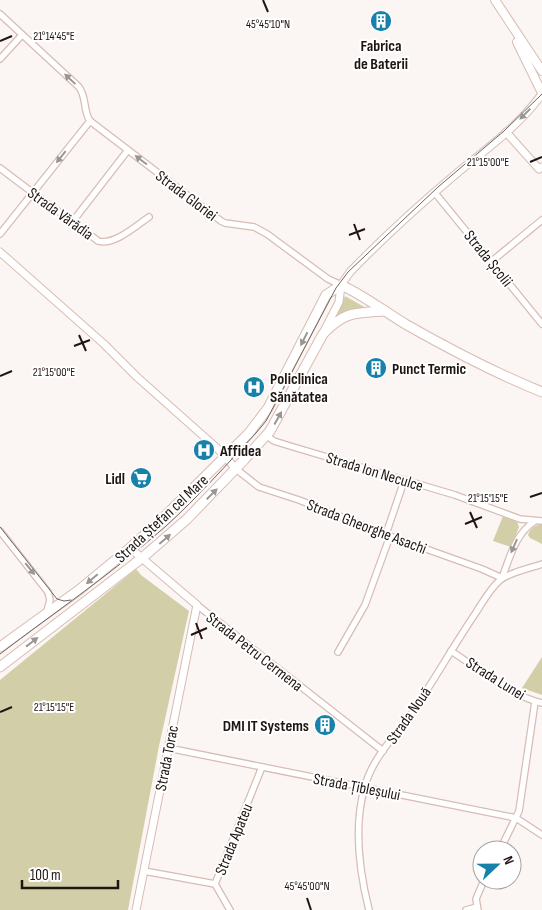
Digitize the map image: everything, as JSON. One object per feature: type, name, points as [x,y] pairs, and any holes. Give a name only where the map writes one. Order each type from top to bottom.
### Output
[{"type":"main road","points":[[495,0],[542,71]]},
{"type":"main road","points":[[508,22],[542,94]]},
{"type":"main road","points":[[341,285],[368,299],[455,352],[542,392]]},
{"type":"main road","name":"Strada Ștefan cel Mare","points":[[0,647],[79,590],[130,548],[155,526],[249,433],[262,417],[326,295],[341,285]]},
{"type":"main road","points":[[323,334],[334,322],[352,314],[385,311]]},
{"type":"main road","name":"Strada Ștefan cel Mare","points":[[0,667],[142,558],[187,519],[236,469],[267,436],[323,334]]},
{"type":"street","points":[[0,14],[79,87],[85,98],[87,116],[90,121],[0,234]]},
{"type":"street","points":[[0,59],[22,35]]},
{"type":"street","name":"Strada Ștefan cel Mare","points":[[323,334],[338,302],[341,285],[357,265],[435,193],[506,132],[535,104],[542,94]]},
{"type":"street","name":"Strada Gloriei","points":[[90,121],[221,221],[255,227],[328,279],[341,285]]},
{"type":"street","points":[[506,132],[539,169],[542,167]]},
{"type":"street","points":[[73,221],[128,150]]},
{"type":"street","name":"Strada Vărădia","points":[[0,168],[31,193],[73,221],[98,241],[107,243],[116,239],[149,216]]},
{"type":"street","name":"Strada Școlii","points":[[435,193],[542,324]]},
{"type":"street","points":[[492,261],[542,220]]},
{"type":"street","points":[[0,252],[104,344],[236,469]]},
{"type":"street","name":"Strada Ion Neculce","points":[[267,436],[274,441],[455,495],[520,519],[539,521]]},
{"type":"street","name":"Strada Gheorghe Asachi","points":[[236,469],[259,486],[502,578]]},
{"type":"street","points":[[338,652],[365,605],[404,481]]},
{"type":"street","points":[[502,578],[512,550],[524,526],[520,519]]},
{"type":"street","points":[[522,531],[539,521]]},
{"type":"street","points":[[0,531],[48,592],[50,604],[47,613]]},
{"type":"street","name":"Strada Petru Cermena","points":[[130,548],[197,606],[384,751]]},
{"type":"street","points":[[502,578],[542,564]]},
{"type":"street","name":"Strada Nouă","points":[[369,910],[361,877],[358,848],[364,787],[369,774],[415,709],[490,591],[502,578]]},
{"type":"street","name":"Strada Torac","points":[[136,910],[197,606]]},
{"type":"street","name":"Strada Lunei","points":[[451,651],[514,692],[535,702],[542,703]]},
{"type":"street","points":[[505,840],[519,811],[535,702]]},
{"type":"street","name":"Strada Țibleșului","points":[[168,748],[516,818],[542,835]]},
{"type":"street","name":"Strada Apateu","points":[[230,910],[216,884],[262,766]]},
{"type":"street","points":[[144,871],[216,884]]},
{"type":"street","points":[[466,910],[478,909],[476,899],[479,890]]},
{"type":"shaded area","points":[[345,296],[366,308],[336,316]]},
{"type":"shaded area","points":[[503,516],[517,522],[519,527],[511,547],[493,541]]},
{"type":"shaded area","points":[[542,524],[542,544],[528,535],[530,530]]},
{"type":"shaded area","points":[[136,569],[141,575],[189,611],[159,746],[128,910],[0,910],[0,680]]},
{"type":"shaded area","points":[[542,657],[542,695],[522,688]]},
{"type":"tram line","points":[[0,654],[126,560],[166,526],[201,492],[266,421],[336,288],[348,272],[438,187],[504,131],[542,94]]},
{"type":"tram line","points":[[0,527],[57,599],[71,600]]},
{"type":"place","name":"Fabrica de Baterii","points":[[381,21]]},
{"type":"place","name":"Punct Termic","points":[[376,368]]},
{"type":"place","name":"Policlinica Sănătatea","points":[[254,387]]},
{"type":"place","name":"Affidea","points":[[204,450]]},
{"type":"place","name":"Lidl","points":[[141,478]]},
{"type":"place","name":"DMI IT Systems","points":[[325,725]]}]
